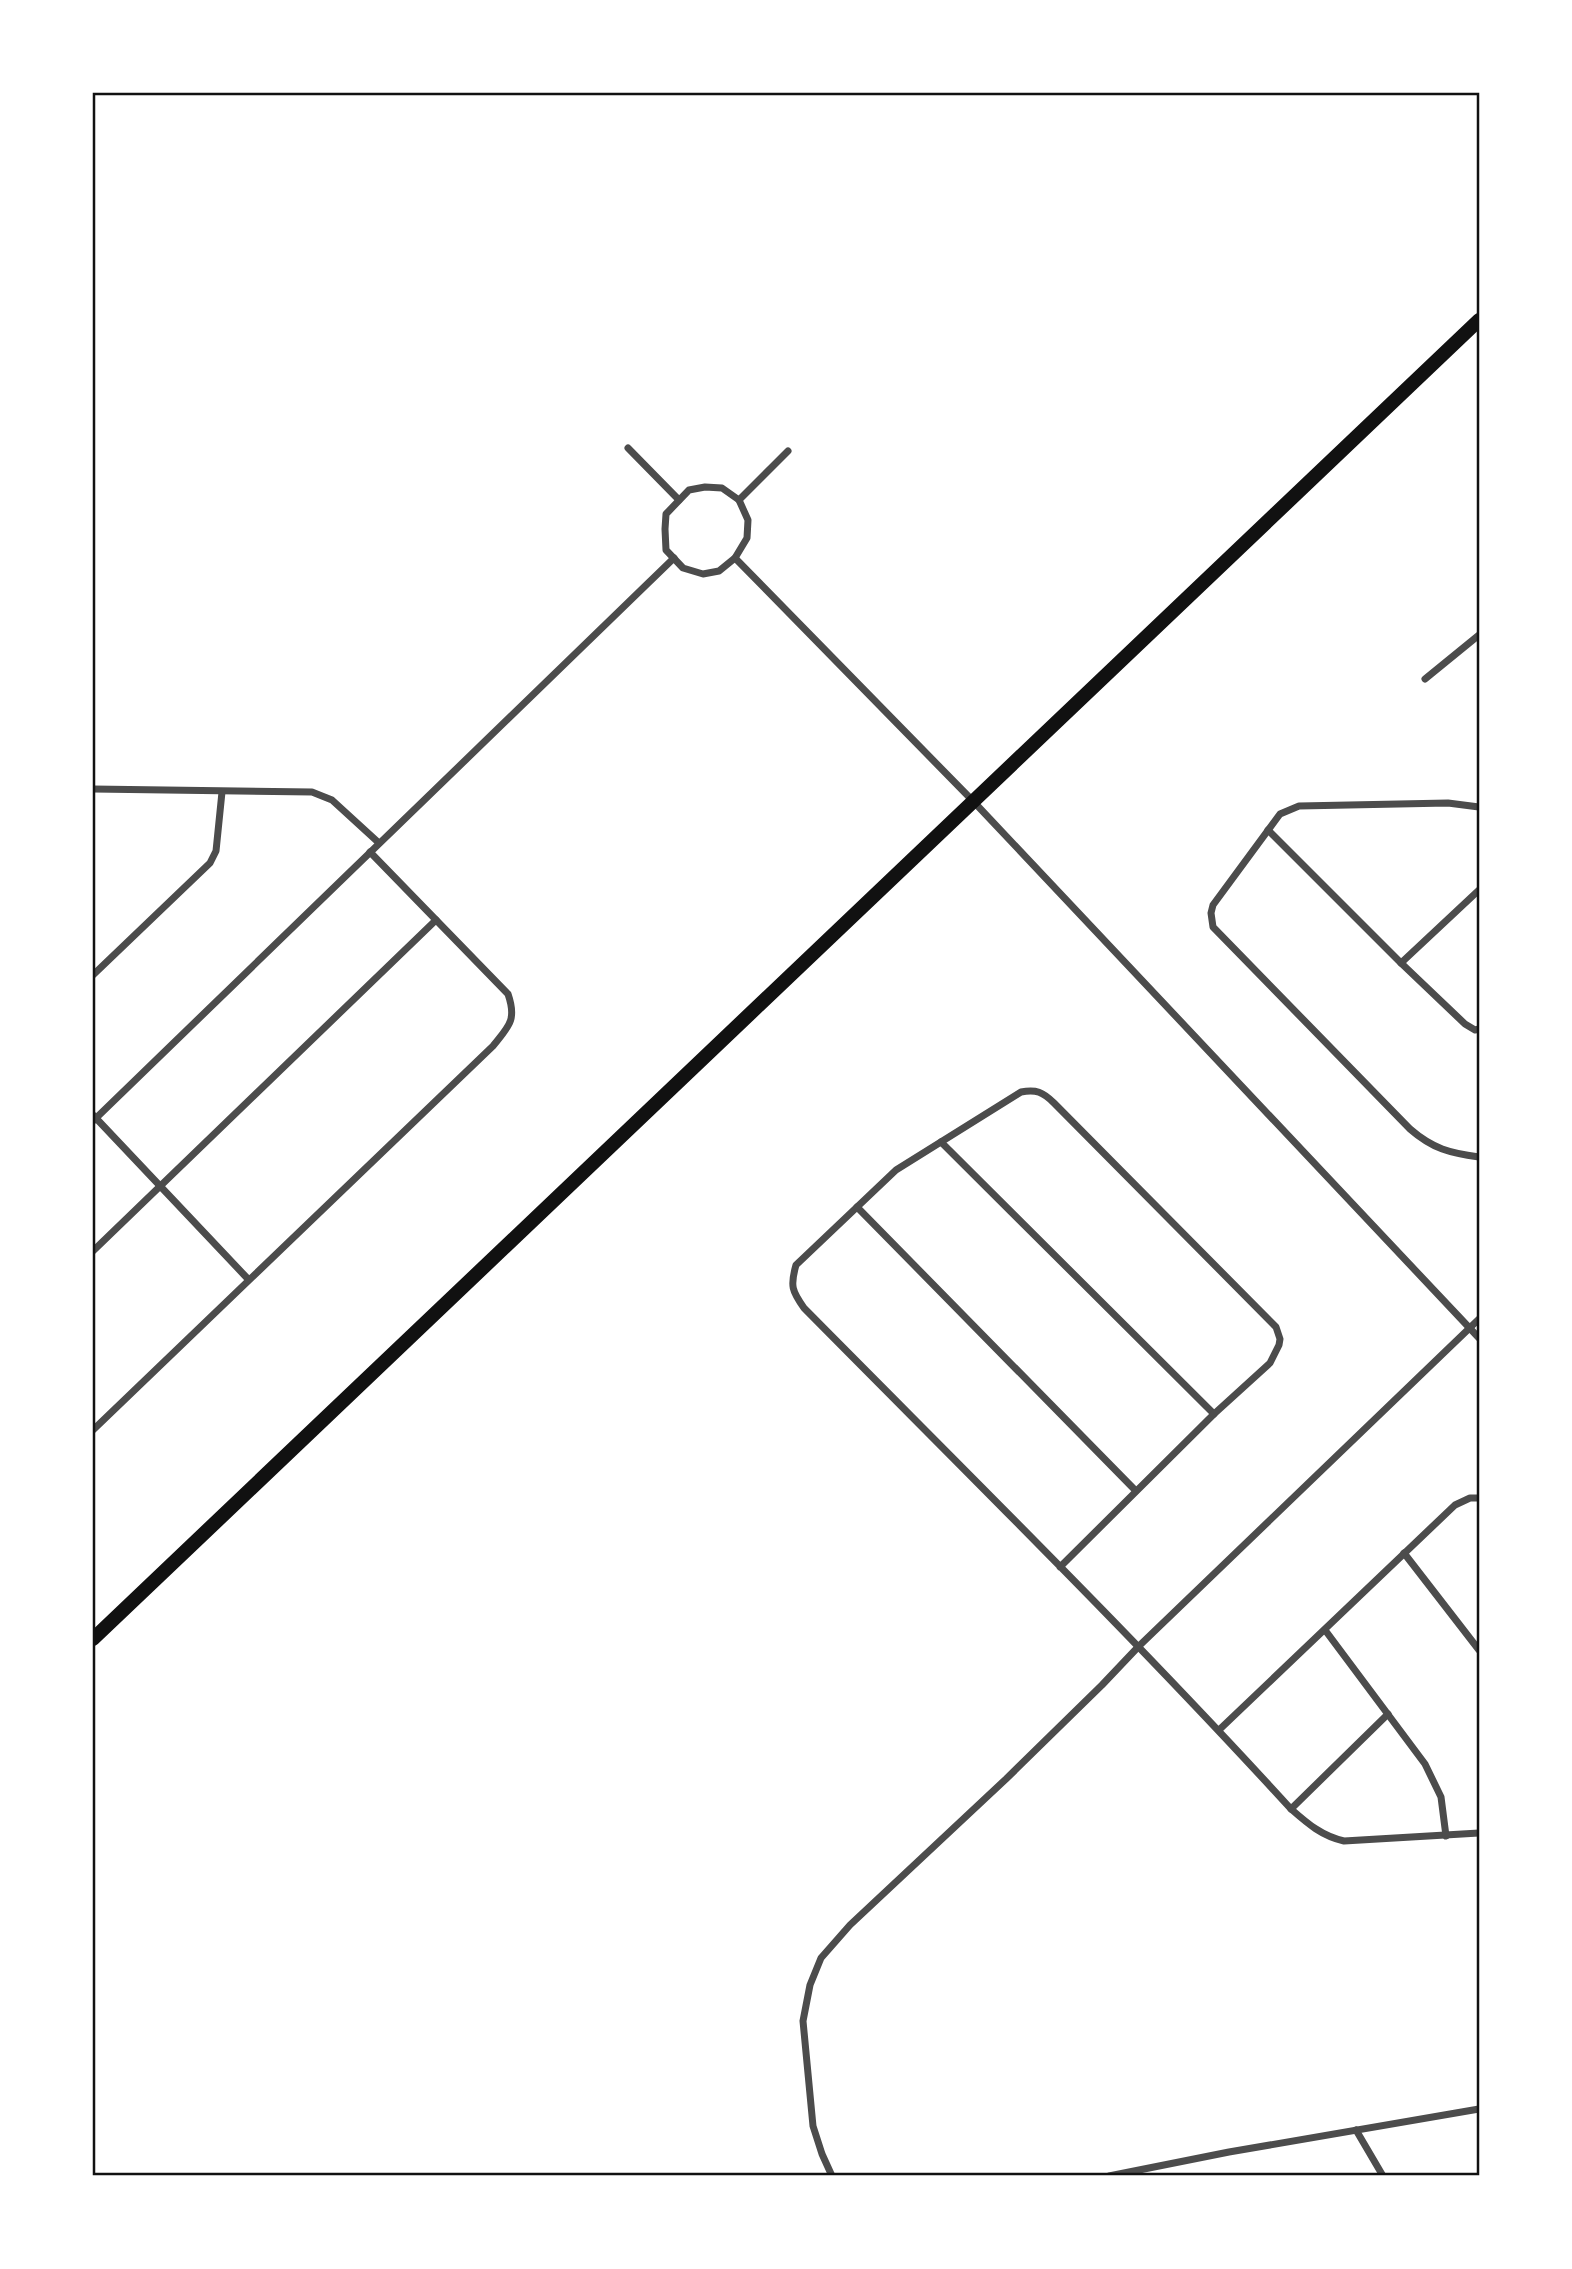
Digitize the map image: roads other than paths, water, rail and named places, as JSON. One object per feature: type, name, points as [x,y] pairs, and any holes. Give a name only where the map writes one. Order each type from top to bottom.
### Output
[{"type":"main road","points":[[93,1639],[1479,320]]},
{"type":"street","points":[[628,448],[679,500]]},
{"type":"street","points":[[739,500],[788,451]]},
{"type":"street","points":[[705,487],[722,488],[739,500],[748,520],[747,538],[735,558],[719,571],[703,574],[683,568],[666,550],[666,514],[679,500],[688,490],[705,487]]},
{"type":"street","points":[[248,1279],[94,1118],[674,558]]},
{"type":"street","points":[[735,558],[973,801],[1479,1338]]},
{"type":"street","points":[[1425,679],[1479,635]]},
{"type":"street","points":[[93,789],[312,792],[332,800],[379,844]]},
{"type":"street","points":[[93,975],[210,863],[216,851],[222,792]]},
{"type":"street","points":[[1479,807],[1448,803],[1299,806],[1280,814],[1213,905],[1211,913],[1213,928],[1409,1129],[1430,1145],[1442,1150],[1479,1157]]},
{"type":"street","points":[[1268,830],[1401,964],[1465,1024],[1475,1030],[1479,1029]]},
{"type":"street","points":[[93,1430],[508,1028],[513,1010],[508,994],[370,852]]},
{"type":"street","points":[[1401,964],[1479,890]]},
{"type":"street","points":[[93,1251],[436,920]]},
{"type":"street","points":[[1060,1567],[1135,1490],[1275,1356],[1280,1339],[1276,1327],[1043,1093],[1033,1090],[1021,1092],[896,1170],[796,1265],[791,1281],[794,1294],[804,1308],[1060,1567],[1139,1646],[1291,1809],[1312,1828],[1330,1838],[1344,1841],[1479,1833]]},
{"type":"street","points":[[940,1142],[1214,1414]]},
{"type":"street","points":[[857,1207],[1135,1490]]},
{"type":"street","points":[[832,2176],[813,2126],[803,2021],[810,1985],[821,1958],[850,1925],[1015,1770],[1139,1646],[1479,1320]]},
{"type":"street","points":[[1219,1730],[1455,1505],[1469,1497],[1479,1498]]},
{"type":"street","points":[[1404,1553],[1479,1650]]},
{"type":"street","points":[[1325,1630],[1434,1779],[1441,1797],[1446,1836]]},
{"type":"street","points":[[1291,1809],[1388,1714]]},
{"type":"street","points":[[1110,2176],[1229,2152],[1479,2109]]},
{"type":"street","points":[[1356,2130],[1383,2176]]}]
